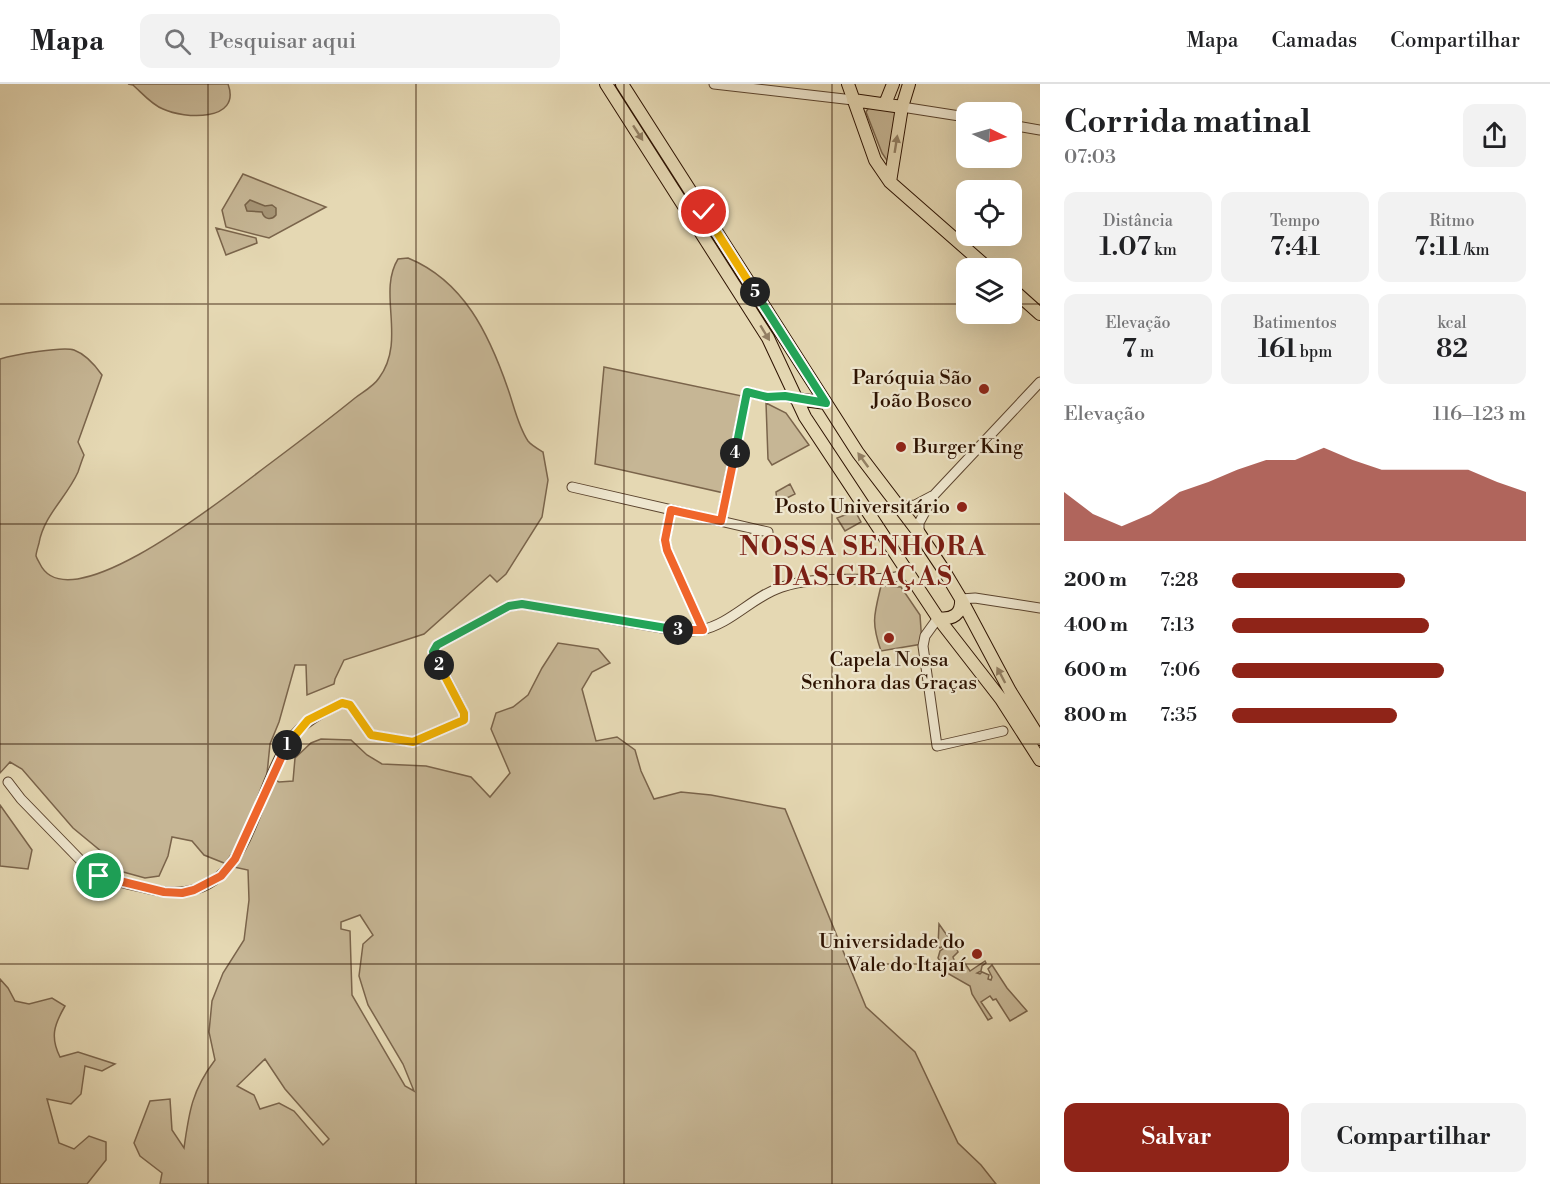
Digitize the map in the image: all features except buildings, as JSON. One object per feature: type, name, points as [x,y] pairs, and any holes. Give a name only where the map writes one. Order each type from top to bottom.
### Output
[{"type":"main road","points":[[606,84],[768,338],[805,417],[938,618],[1001,699],[1040,760]]},
{"type":"main road","points":[[622,84],[862,458],[919,533],[961,599],[999,672],[1040,739]]},
{"type":"main road","points":[[848,84],[875,160],[890,182],[977,258]]},
{"type":"main road","points":[[885,104],[893,84]]},
{"type":"main road","points":[[890,182],[902,107],[909,84]]},
{"type":"main road","points":[[853,100],[902,107]]},
{"type":"main road","points":[[1022,298],[1040,314]]},
{"type":"main road","points":[[796,399],[826,403]]},
{"type":"main road","points":[[938,618],[949,619],[955,616],[962,605],[961,599]]},
{"type":"street","points":[[714,84],[853,100]]},
{"type":"street","points":[[902,107],[956,115]]},
{"type":"street","points":[[1022,127],[1040,130]]},
{"type":"street","points":[[919,533],[919,523],[934,495],[1040,382]]},
{"type":"street","points":[[721,521],[747,392],[767,397],[785,396],[796,399]]},
{"type":"street","points":[[572,487],[768,532]]},
{"type":"street","points":[[899,507],[915,505],[934,495]]},
{"type":"street","points":[[671,510],[665,540],[667,550],[703,630]]},
{"type":"street","points":[[8,782],[21,799],[88,869],[99,876],[123,883],[164,892],[182,893],[208,884],[230,867],[241,848],[289,741],[308,720],[346,702],[371,735],[413,742],[464,720],[464,713],[433,652],[434,649],[437,645],[509,606],[522,604],[674,630],[703,630],[715,626],[780,587],[804,582],[910,574]]},
{"type":"street","points":[[961,599],[975,598],[1040,608]]},
{"type":"street","points":[[938,618],[925,636],[923,646],[938,746],[1003,731]]},
{"type":"shaded area","points":[[128,84],[228,84],[230,96],[227,105],[219,111],[196,116],[184,115],[159,107],[133,85]]},
{"type":"shaded area","points":[[869,107],[896,111],[888,162],[882,153],[866,112]]},
{"type":"shaded area","points":[[243,174],[326,207],[269,238],[226,227],[222,210]]},
{"type":"shaded area","points":[[250,200],[265,206],[272,205],[276,208],[276,215],[268,218],[262,212],[247,211],[245,205]]},
{"type":"shaded area","points":[[216,228],[256,238],[257,243],[226,255]]},
{"type":"shaded area","points":[[408,258],[445,280],[459,295],[483,329],[501,369],[525,435],[531,444],[543,452],[548,480],[542,517],[506,574],[497,582],[490,575],[424,634],[344,660],[334,684],[307,695],[306,665],[295,665],[279,722],[270,744],[267,774],[279,782],[293,781],[295,758],[311,743],[321,739],[351,740],[367,755],[382,764],[426,766],[471,777],[490,797],[510,773],[491,729],[496,713],[513,707],[528,695],[558,643],[598,649],[610,663],[592,672],[582,689],[596,741],[617,737],[635,750],[641,771],[654,799],[681,792],[711,795],[785,809],[866,1007],[915,1052],[958,1143],[981,1165],[996,1184],[160,1184],[162,1173],[140,1156],[134,1143],[150,1101],[170,1099],[172,1130],[184,1148],[196,1092],[215,1060],[209,1032],[212,1001],[223,973],[244,940],[249,900],[248,870],[204,855],[192,841],[172,837],[168,856],[159,876],[145,878],[109,868],[102,852],[73,828],[22,769],[10,762],[0,773],[0,359],[68,349],[86,357],[102,375],[78,442],[84,455],[78,472],[46,524],[36,555],[40,564],[57,578],[84,578],[118,565],[192,521],[374,384],[387,363],[391,348],[390,287],[392,272],[398,259]],"holes":[[[360,915],[373,935],[363,944],[359,976],[368,1005],[403,1064],[414,1091],[405,1086],[352,995],[350,931],[341,929],[341,922]],[[265,1059],[285,1089],[329,1139],[323,1145],[294,1111],[279,1103],[260,1109],[254,1095],[237,1086]]]},
{"type":"shaded area","points":[[604,367],[742,396],[724,493],[595,464]]},
{"type":"shaded area","points":[[766,403],[786,413],[809,445],[772,465],[768,459]]},
{"type":"shaded area","points":[[790,484],[795,494],[777,503],[776,492]]},
{"type":"shaded area","points":[[855,511],[861,522],[845,531],[837,518]]},
{"type":"shaded area","points":[[881,586],[901,587],[920,615],[922,644],[881,651],[875,618]]},
{"type":"shaded area","points":[[0,805],[32,850],[28,869],[0,866]]},
{"type":"shaded area","points":[[939,924],[951,941],[940,948],[938,946]]},
{"type":"shaded area","points":[[954,941],[958,952],[953,957],[955,963],[964,962],[970,971],[985,961],[981,971],[977,973],[982,972],[989,975],[988,979],[991,980],[988,969],[992,965],[1007,988],[1027,1011],[1010,1021],[996,999],[993,1000],[990,996],[981,1002],[992,1018],[988,1020],[972,994],[970,986],[947,973],[938,958],[940,951]]},
{"type":"shaded area","points":[[0,979],[15,1001],[29,1004],[52,998],[65,1006],[58,1019],[54,1037],[60,1057],[78,1052],[115,1064],[102,1071],[85,1066],[81,1094],[71,1104],[47,1099],[59,1143],[74,1149],[89,1136],[106,1142],[106,1160],[87,1184],[0,1184]]},
{"type":"place","name":"Paróquia São João Bosco","points":[[984,389]]},
{"type":"place","name":"Burger King","points":[[901,447]]},
{"type":"place","name":"Posto Universitário","points":[[962,507]]},
{"type":"place","name":"Capela Nossa Senhora das Graças","points":[[889,638]]},
{"type":"place","name":"Universidade do Vale do Itajaí","points":[[977,954]]},
{"type":"district","name":"NOSSA SENHORA DAS GRAÇAS","points":[[863,562]]},
{"type":"route","points":[[99,876],[164,892],[182,893],[208,884],[221,876],[230,867],[241,848],[267,785],[289,741],[308,720],[342,703],[346,702],[350,705],[371,735],[413,742],[464,720],[464,713],[433,652],[434,649],[437,645],[509,606],[522,604],[674,630],[693,632],[703,630],[667,550],[665,540],[671,510],[721,521],[747,392],[767,397],[785,396],[826,403],[704,212]]}]
